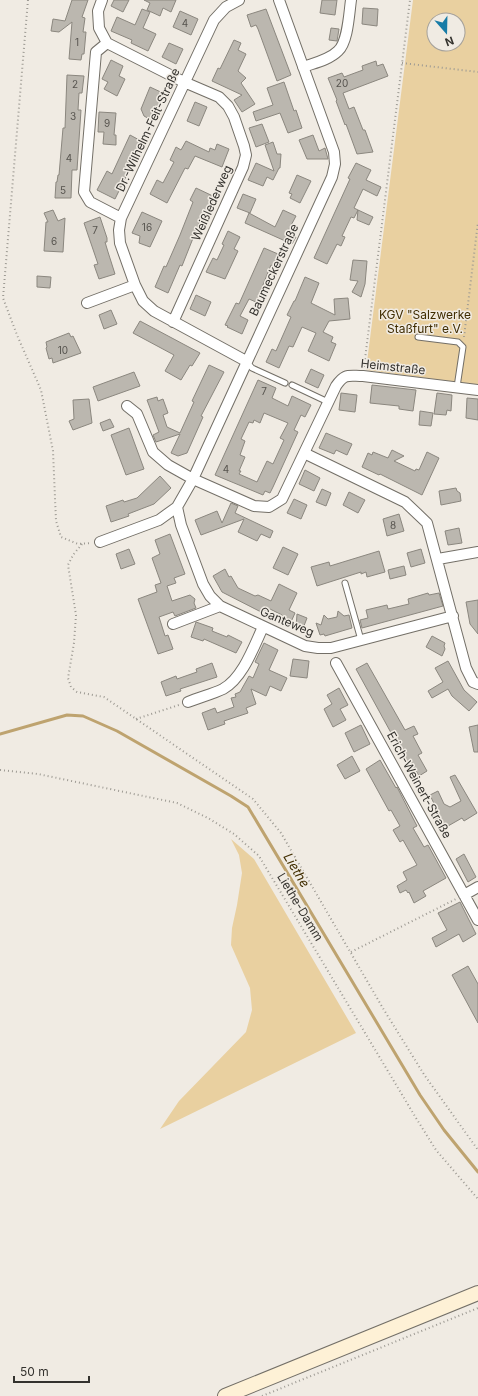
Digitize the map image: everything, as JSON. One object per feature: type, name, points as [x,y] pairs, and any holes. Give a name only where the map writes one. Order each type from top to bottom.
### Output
[{"type":"main road","points":[[225,1396],[478,1293]]},
{"type":"street","points":[[102,0],[98,10],[99,28],[107,43],[96,52],[84,192],[90,202],[121,218]]},
{"type":"street","name":"Dr.-Wilhelm-Feit-Straße","points":[[239,0],[226,7],[214,20],[121,218],[119,230],[120,243],[135,285],[143,301],[154,311],[246,361]]},
{"type":"street","name":"Baumeckerstraße","points":[[100,542],[159,520],[177,507],[192,479],[328,184],[335,164],[334,152],[279,0]]},
{"type":"street","points":[[303,67],[331,56],[344,44],[351,0]]},
{"type":"street","name":"Weißlederweg","points":[[107,43],[184,82],[219,97],[228,106],[234,117],[244,146],[246,155],[243,167],[173,322]]},
{"type":"street","points":[[87,303],[135,285]]},
{"type":"street","name":"Heimstraße","points":[[192,479],[254,506],[270,507],[282,499],[328,402],[342,378],[348,376],[363,376],[478,390]]},
{"type":"street","points":[[127,406],[137,414],[153,452],[168,465],[192,479]]},
{"type":"street","points":[[304,453],[405,502],[427,523],[438,559],[466,668],[473,682],[478,684]]},
{"type":"street","name":"Ganteweg","points":[[177,507],[181,525],[203,584],[210,596],[220,606],[305,646],[331,648],[453,616]]},
{"type":"street","points":[[438,559],[478,552]]},
{"type":"street","points":[[173,624],[220,606]]},
{"type":"street","points":[[188,702],[224,688],[235,680],[263,627]]},
{"type":"street","name":"Erich-Weinert-Straße","points":[[336,663],[478,920]]},
{"type":"street","points":[[464,895],[478,887]]},
{"type":"lane","points":[[418,337],[458,342],[463,347],[457,387]]},
{"type":"lane","points":[[246,361],[252,368],[285,383]]},
{"type":"lane","points":[[292,386],[328,402]]},
{"type":"lane","points":[[345,583],[361,640]]},
{"type":"path","points":[[28,0],[3,298],[16,335],[42,390],[53,451],[56,521],[61,537],[78,544],[100,542]]},
{"type":"path","points":[[363,376],[410,0]]},
{"type":"path","points":[[402,63],[478,72]]},
{"type":"path","points":[[463,347],[478,222]]},
{"type":"path","points":[[82,544],[72,555],[68,565],[76,615],[74,643],[68,678],[71,687],[78,692],[104,697],[253,799],[281,833],[350,952],[425,1076],[478,1150]]},
{"type":"path","points":[[136,719],[188,702]]},
{"type":"path","name":"Liethe-Damm","points":[[0,770],[38,774],[177,803],[208,818],[234,834],[259,856],[436,1150],[478,1199]]},
{"type":"path","points":[[350,952],[464,895]]},
{"type":"path","points":[[262,1396],[478,1308]]},
{"type":"green space","name":"KGV \"Salzwerke Staßfurt\" e.V.","points":[[413,0],[478,0],[478,385],[366,370]]},
{"type":"green space","points":[[231,839],[254,859],[356,1033],[160,1129],[179,1101],[246,1032],[252,1010],[250,988],[231,945],[232,928],[242,873],[239,855]]},
{"type":"building","points":[[72,0],[88,0],[82,17],[85,18],[83,32],[86,32],[84,54],[82,54],[81,60],[69,59],[72,22],[59,32],[51,31],[53,19],[65,21]]},
{"type":"building","points":[[114,0],[129,0],[123,12],[111,6]]},
{"type":"building","points":[[144,0],[176,0],[171,12],[163,8],[160,16],[147,10],[150,3]]},
{"type":"building","points":[[322,0],[337,0],[335,15],[320,13]]},
{"type":"building","points":[[363,8],[378,9],[377,26],[362,24]]},
{"type":"building","points":[[142,9],[150,12],[143,28],[156,34],[148,51],[131,43],[132,40],[111,31],[117,17],[135,25]]},
{"type":"building","points":[[266,9],[291,75],[277,81],[258,29],[256,25],[251,27],[247,15]]},
{"type":"building","points":[[180,11],[198,19],[191,35],[173,27]]},
{"type":"building","points":[[331,28],[339,29],[337,41],[329,40]]},
{"type":"building","points":[[234,40],[241,43],[238,50],[246,54],[238,71],[246,78],[241,83],[255,104],[242,112],[234,100],[242,95],[212,81],[218,68],[220,69]]},
{"type":"building","points":[[169,43],[183,49],[176,64],[162,57]]},
{"type":"building","points":[[111,60],[123,66],[119,76],[125,79],[117,96],[104,89],[108,82],[102,79]]},
{"type":"building","points":[[376,61],[377,66],[383,64],[388,76],[343,93],[349,109],[354,107],[373,152],[357,154],[328,78],[342,73],[344,77],[363,70],[362,66]]},
{"type":"building","points":[[67,75],[84,76],[82,93],[79,93],[78,110],[81,110],[77,170],[72,170],[71,198],[55,198],[56,182],[59,175],[63,128],[65,128]]},
{"type":"building","points":[[284,82],[294,111],[296,110],[302,128],[288,133],[280,113],[256,121],[253,112],[273,105],[267,88]]},
{"type":"building","points":[[150,87],[165,94],[153,121],[144,116],[141,109]]},
{"type":"building","points":[[195,102],[207,107],[199,126],[187,121]]},
{"type":"building","points":[[99,112],[116,113],[114,135],[116,135],[116,145],[103,144],[104,132],[98,132]]},
{"type":"building","points":[[262,124],[269,142],[256,147],[249,128]]},
{"type":"building","points":[[130,135],[143,142],[115,199],[97,190],[107,171],[112,174]]},
{"type":"building","points":[[313,135],[319,151],[325,148],[328,159],[307,159],[299,140]]},
{"type":"building","points":[[186,141],[209,152],[210,148],[215,150],[217,144],[229,149],[222,167],[195,156],[188,169],[185,168],[167,203],[150,194],[157,180],[163,183],[174,162],[170,160],[176,147],[181,150]]},
{"type":"building","points":[[273,142],[277,154],[281,154],[280,168],[273,180],[267,177],[263,186],[248,180],[256,163],[274,171],[265,145]]},
{"type":"building","points":[[356,163],[371,170],[366,180],[381,187],[377,196],[363,189],[354,208],[358,210],[354,218],[351,217],[342,236],[345,237],[341,246],[337,244],[327,264],[314,258],[350,179],[348,178]]},
{"type":"building","points":[[297,175],[311,181],[300,203],[290,198],[292,194],[289,193]]},
{"type":"building","points":[[196,188],[215,197],[206,214],[203,213],[182,266],[180,265],[168,293],[155,287],[164,266],[166,267],[180,235],[193,202],[190,200]]},
{"type":"building","points":[[243,194],[256,199],[250,213],[237,208]]},
{"type":"building","points":[[53,210],[58,221],[65,218],[63,252],[44,251],[46,222],[48,222],[44,213]]},
{"type":"building","points":[[283,210],[296,216],[287,233],[296,237],[292,244],[245,223],[249,213],[275,227]]},
{"type":"building","points":[[358,210],[373,217],[369,225],[357,220]]},
{"type":"building","points":[[142,212],[162,221],[150,247],[139,243],[140,236],[132,233]]},
{"type":"building","points":[[100,217],[107,238],[107,242],[105,242],[115,274],[99,279],[94,265],[98,264],[84,223]]},
{"type":"building","points":[[228,231],[240,237],[234,249],[238,251],[225,279],[206,272],[213,258],[217,260],[224,245],[222,244]]},
{"type":"building","points":[[264,248],[278,254],[273,266],[271,265],[256,302],[249,299],[240,316],[248,320],[242,334],[225,325],[236,303],[239,304]]},
{"type":"building","points":[[353,260],[367,261],[365,284],[361,297],[352,292],[358,281],[350,280]]},
{"type":"building","points":[[37,276],[51,277],[50,288],[37,287]]},
{"type":"building","points":[[305,277],[319,283],[311,303],[335,315],[334,299],[348,298],[350,319],[329,321],[323,332],[333,337],[331,342],[336,344],[329,361],[308,351],[316,333],[302,327],[293,347],[289,346],[279,368],[266,362],[272,349],[276,351],[291,317],[287,315],[295,301]]},
{"type":"building","points":[[196,295],[211,302],[205,316],[190,309]]},
{"type":"building","points":[[111,310],[117,324],[104,329],[99,315]]},
{"type":"building","points":[[140,321],[200,353],[192,366],[190,365],[181,380],[165,371],[174,355],[133,333]]},
{"type":"building","points":[[69,333],[71,337],[73,336],[81,353],[53,363],[52,358],[49,359],[46,342]]},
{"type":"building","points":[[209,365],[224,372],[201,416],[203,417],[187,453],[178,456],[171,453],[180,434],[156,442],[153,435],[159,432],[147,400],[157,397],[158,401],[163,399],[168,413],[163,415],[167,427],[180,433],[194,402],[192,401]]},
{"type":"building","points":[[311,369],[324,375],[318,388],[305,382]]},
{"type":"building","points":[[134,372],[140,386],[98,401],[93,387]]},
{"type":"building","points":[[258,380],[276,388],[272,398],[288,406],[292,396],[311,405],[305,417],[301,415],[294,430],[298,432],[270,493],[265,491],[263,495],[215,475]],"holes":[[[264,413],[288,423],[280,438],[284,440],[273,464],[267,461],[257,482],[239,474],[245,457],[240,455],[245,441],[241,439],[249,422],[253,423],[254,420],[260,423]]]},
{"type":"building","points":[[372,385],[416,390],[413,411],[399,409],[399,406],[370,403]]},
{"type":"building","points":[[341,393],[357,395],[355,412],[339,410]]},
{"type":"building","points":[[437,393],[452,395],[451,411],[447,410],[446,415],[434,414]]},
{"type":"building","points":[[467,398],[478,399],[478,420],[466,418]]},
{"type":"building","points":[[89,399],[92,423],[73,430],[69,421],[74,419],[73,400]]},
{"type":"building","points":[[420,411],[433,413],[431,426],[419,425]]},
{"type":"building","points":[[110,419],[114,427],[103,431],[100,423]]},
{"type":"building","points":[[129,428],[144,469],[126,475],[111,435]]},
{"type":"building","points":[[326,433],[352,444],[347,455],[336,450],[334,454],[319,448]]},
{"type":"building","points":[[392,450],[404,456],[394,461],[415,471],[416,469],[419,470],[427,452],[439,458],[422,495],[380,474],[379,475],[362,467],[368,453],[372,455],[373,452],[388,458]]},
{"type":"building","points":[[305,470],[320,478],[314,491],[299,484]]},
{"type":"building","points":[[160,476],[171,488],[154,504],[128,514],[129,516],[111,522],[106,506],[123,500],[124,502],[137,498]]},
{"type":"building","points":[[456,488],[460,493],[461,501],[441,505],[439,491]]},
{"type":"building","points":[[322,489],[331,493],[326,506],[316,502]]},
{"type":"building","points":[[349,492],[365,500],[358,513],[343,505]]},
{"type":"building","points":[[294,499],[307,505],[301,519],[287,513]]},
{"type":"building","points":[[231,503],[238,506],[235,513],[273,531],[270,538],[261,534],[257,541],[238,532],[244,519],[201,535],[195,520],[217,511],[222,523]]},
{"type":"building","points":[[399,514],[404,531],[387,536],[383,519]]},
{"type":"building","points":[[459,528],[462,543],[448,545],[445,531]]},
{"type":"building","points":[[170,534],[185,574],[174,578],[176,583],[167,586],[172,601],[190,595],[195,599],[194,603],[196,608],[175,616],[173,612],[159,617],[165,636],[168,635],[173,649],[158,654],[138,599],[157,592],[155,585],[161,583],[152,558],[160,554],[155,540]]},
{"type":"building","points":[[283,547],[298,554],[288,575],[273,568]]},
{"type":"building","points":[[129,549],[135,564],[121,569],[116,554]]},
{"type":"building","points":[[421,549],[425,563],[411,567],[407,553]]},
{"type":"building","points":[[379,551],[385,572],[367,577],[366,572],[361,574],[361,572],[317,586],[311,567],[329,562],[330,566]]},
{"type":"building","points":[[404,566],[406,575],[390,579],[388,570]]},
{"type":"building","points":[[225,569],[229,577],[231,576],[238,588],[255,596],[258,595],[271,601],[279,584],[297,593],[289,610],[295,613],[291,622],[280,618],[282,615],[268,608],[265,614],[222,592],[213,576]]},
{"type":"building","points":[[428,593],[429,595],[439,593],[443,606],[362,628],[360,620],[368,618],[366,610],[387,605],[388,609],[409,604],[408,599]]},
{"type":"building","points":[[478,600],[478,634],[470,624],[466,602]]},
{"type":"building","points":[[338,611],[344,616],[349,615],[352,628],[325,636],[324,634],[320,635],[316,623],[321,625],[324,615],[328,619],[337,617]]},
{"type":"building","points":[[297,614],[307,618],[302,631],[296,628]]},
{"type":"building","points":[[196,622],[213,628],[212,631],[227,637],[228,635],[242,642],[236,653],[204,639],[203,641],[191,637]]},
{"type":"building","points":[[432,636],[445,643],[445,649],[442,656],[426,647]]},
{"type":"building","points":[[264,643],[278,650],[269,670],[287,678],[281,691],[270,686],[266,696],[251,689],[256,704],[246,708],[248,713],[224,721],[225,724],[208,730],[202,713],[215,708],[217,713],[234,707],[231,698],[236,697],[235,694],[240,692],[249,676],[253,678],[259,664],[255,662]]},
{"type":"building","points":[[293,659],[309,661],[307,678],[290,676]]},
{"type":"building","points":[[448,661],[464,690],[477,702],[469,711],[452,696],[448,689],[432,698],[428,691],[443,682],[435,668]]},
{"type":"building","points":[[212,663],[217,677],[180,689],[181,691],[166,696],[161,682],[176,676],[177,679],[197,672],[196,669]]},
{"type":"building","points":[[367,663],[405,730],[414,726],[418,734],[413,736],[422,753],[418,755],[427,771],[419,776],[415,769],[412,771],[356,669]]},
{"type":"building","points":[[339,688],[348,705],[340,709],[346,720],[333,727],[324,709],[332,704],[327,695]]},
{"type":"building","points":[[361,725],[370,744],[354,752],[345,733]]},
{"type":"building","points":[[478,725],[478,752],[474,752],[469,727]]},
{"type":"building","points":[[352,756],[360,771],[345,779],[337,765]]},
{"type":"building","points":[[380,760],[396,788],[397,787],[417,826],[413,828],[424,847],[428,845],[446,878],[423,891],[426,896],[414,903],[409,892],[408,893],[406,890],[400,893],[397,886],[407,880],[403,872],[417,865],[403,840],[400,842],[393,830],[400,826],[391,810],[389,811],[366,769]]},
{"type":"building","points":[[455,775],[477,813],[464,821],[462,818],[441,830],[432,813],[437,810],[430,795],[438,791],[444,804],[450,807],[461,801],[450,777]]},
{"type":"building","points":[[464,854],[476,877],[468,882],[456,859]]},
{"type":"building","points":[[460,902],[476,934],[463,942],[459,934],[436,947],[432,938],[447,930],[438,913]]},
{"type":"building","points":[[468,966],[478,984],[478,1023],[452,975]]},
{"type":"waterway","name":"Liethe","points":[[0,734],[67,715],[83,716],[117,731],[248,807],[420,1095],[444,1130],[478,1172]]}]
